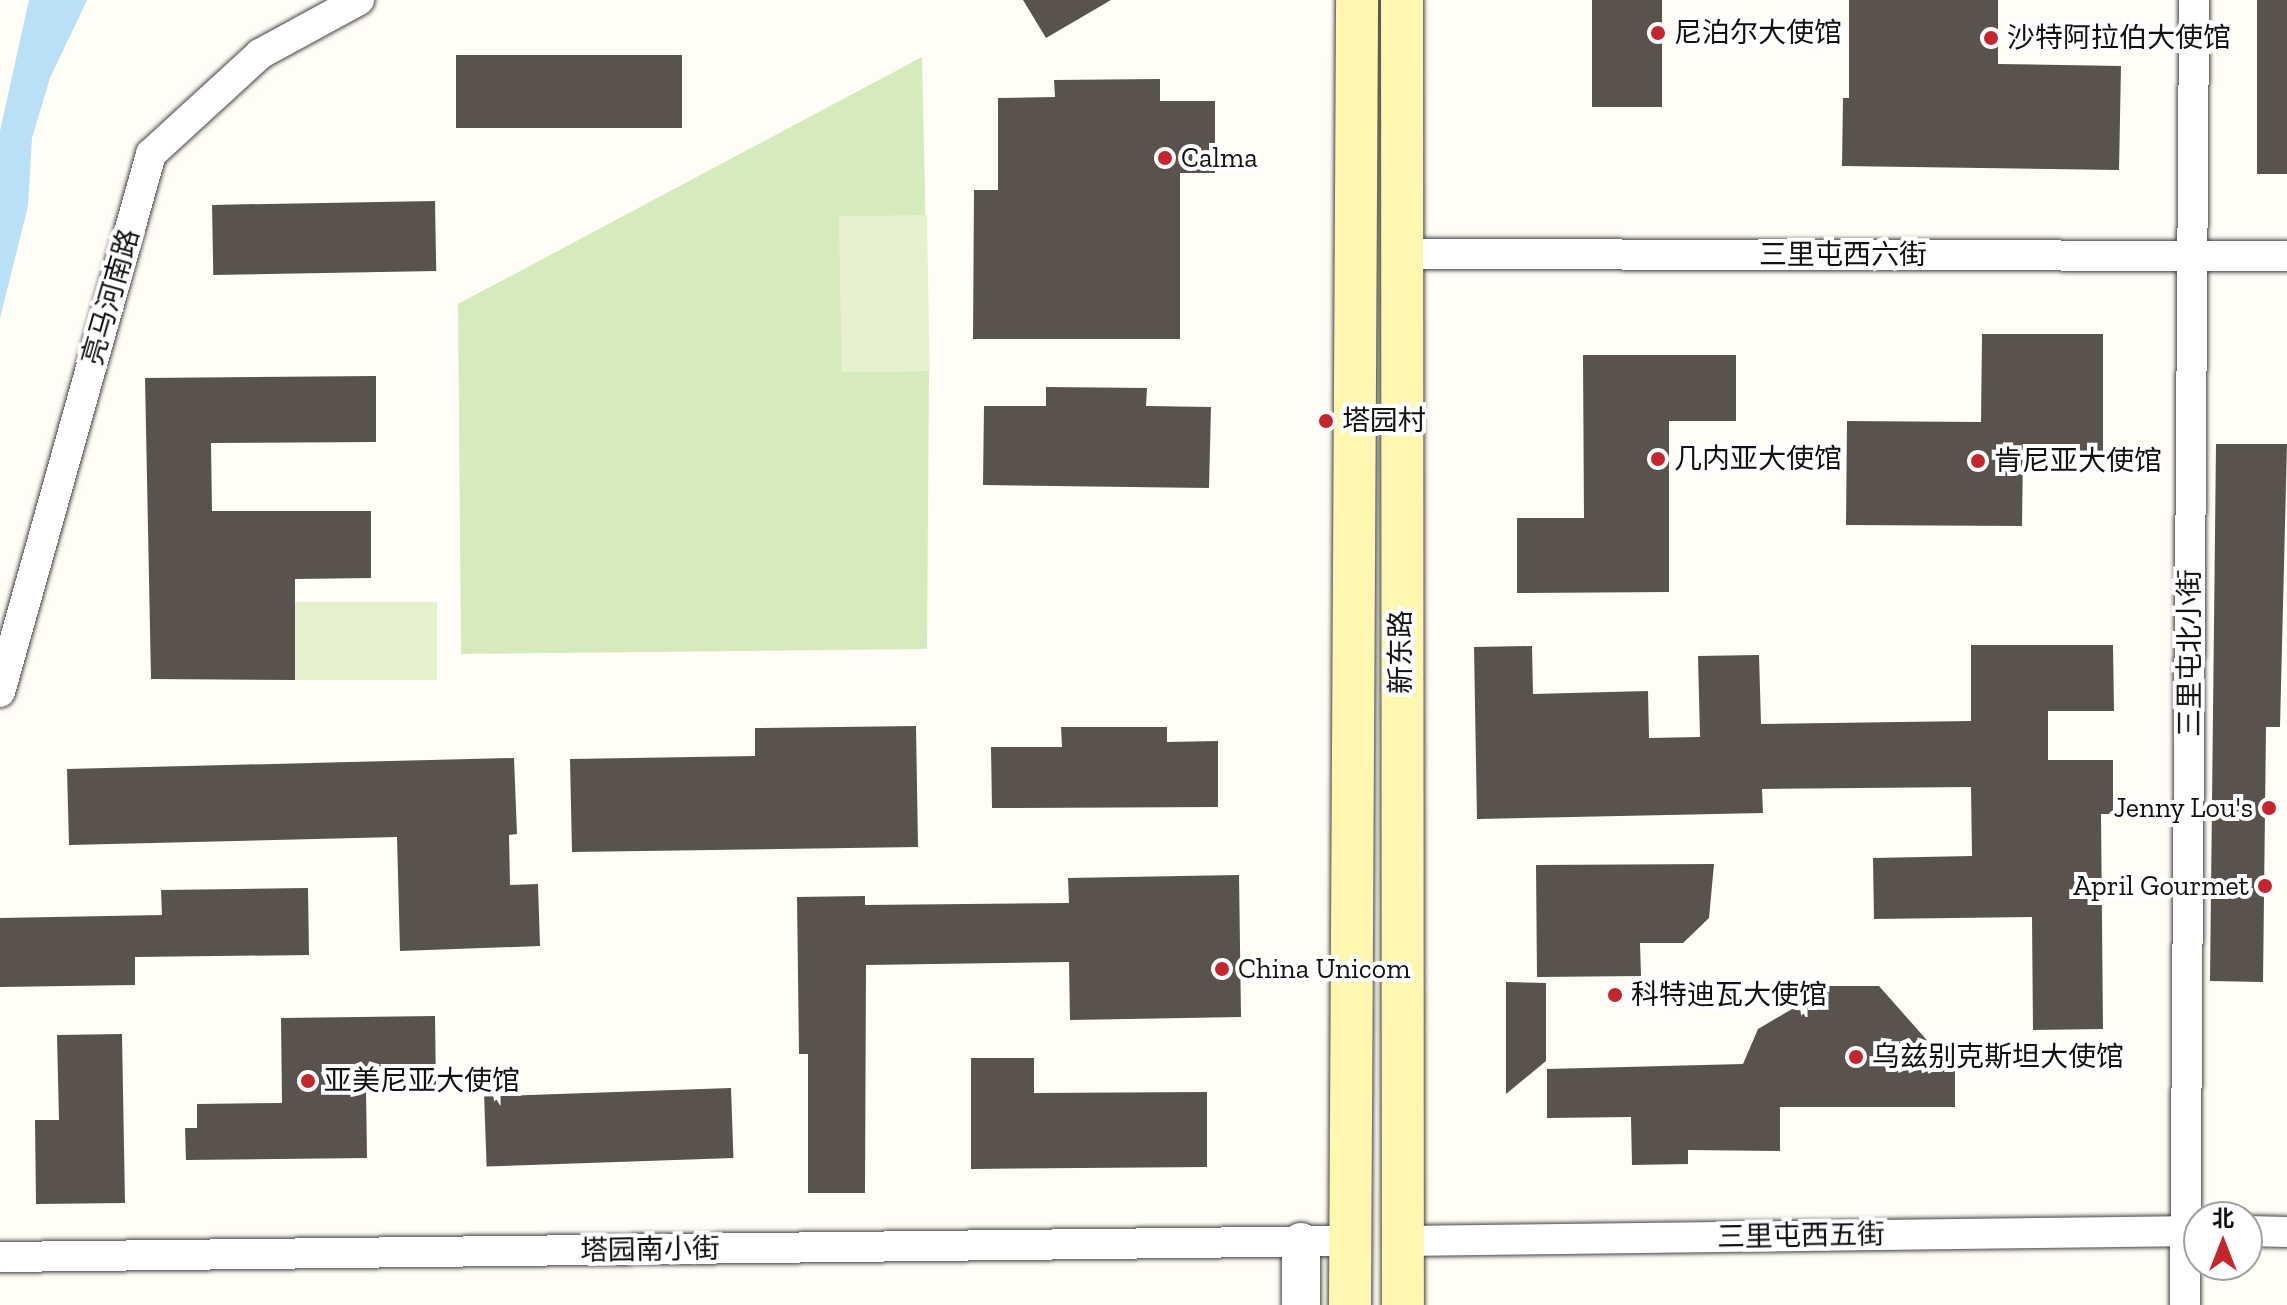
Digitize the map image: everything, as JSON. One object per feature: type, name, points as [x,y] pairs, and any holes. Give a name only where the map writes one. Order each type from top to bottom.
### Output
[{"type":"main road","name":"新东路","points":[[1350,1305],[1357,0]]},
{"type":"main road","name":"新东路","points":[[1402,0],[1399,254],[1403,1305]]},
{"type":"street","name":"亮马河南路","points":[[0,692],[151,154],[260,54],[359,0]]},
{"type":"street","name":"三里屯北小街","points":[[2192,1201],[2194,0]]},
{"type":"street","name":"三里屯西六街","points":[[1399,254],[2287,256]]},
{"type":"street","name":"三里屯西五街","points":[[1403,1241],[2183,1231]]},
{"type":"street","points":[[2263,1231],[2287,1232]]},
{"type":"street","name":"塔园南小街","points":[[0,1257],[1350,1241]]},
{"type":"street","points":[[1301,1242],[1301,1305]]},
{"type":"street","name":"三里屯北小街","points":[[2185,1305],[2187,1281]]},
{"type":"green space","points":[[922,57],[929,371],[927,649],[461,654],[458,304]]},
{"type":"green space","points":[[927,215],[930,371],[842,373],[839,217]]},
{"type":"green space","points":[[295,602],[437,602],[437,680],[295,680]]},
{"type":"water","points":[[29,0],[87,0],[50,78],[32,138],[28,206],[0,318],[0,131]]},
{"type":"building","points":[[1023,0],[1111,0],[1046,38]]},
{"type":"building","points":[[1592,0],[1662,0],[1662,107],[1592,107]]},
{"type":"building","points":[[1849,0],[1998,0],[1998,64],[2121,66],[2119,170],[1842,166],[1843,98],[1849,98]]},
{"type":"building","points":[[2257,0],[2287,0],[2287,174],[2257,174]]},
{"type":"building","points":[[456,55],[682,55],[682,128],[456,128]]},
{"type":"building","points":[[1160,79],[1160,101],[1215,101],[1215,173],[1180,173],[1180,339],[973,339],[974,190],[998,190],[998,98],[1055,97],[1054,80]]},
{"type":"building","points":[[435,201],[436,271],[213,275],[212,205]]},
{"type":"building","points":[[1982,334],[2103,334],[2103,451],[2023,450],[2022,526],[1846,525],[1847,421],[1981,422]]},
{"type":"building","points":[[1583,355],[1736,355],[1736,421],[1669,421],[1669,592],[1517,593],[1517,518],[1584,518]]},
{"type":"building","points":[[376,376],[376,442],[211,443],[212,511],[371,511],[371,578],[295,579],[295,680],[151,679],[145,378]]},
{"type":"building","points":[[1046,387],[1147,388],[1146,406],[1211,407],[1209,488],[983,485],[984,406],[1046,406]]},
{"type":"building","points":[[2216,444],[2287,444],[2280,727],[2266,727],[2263,982],[2210,981]]},
{"type":"building","points":[[1971,645],[2113,645],[2114,711],[2048,711],[2048,760],[2113,760],[2113,814],[2101,814],[2103,1029],[2033,1030],[2032,917],[1874,919],[1873,858],[1972,856],[1971,787],[1762,789],[1763,813],[1477,819],[1474,647],[1532,646],[1533,694],[1648,691],[1649,738],[1700,737],[1698,656],[1759,655],[1761,724],[1971,721]]},
{"type":"building","points":[[916,726],[918,847],[572,852],[570,759],[755,756],[755,728]]},
{"type":"building","points":[[1061,727],[1167,727],[1167,742],[1218,741],[1218,807],[992,808],[991,747],[1062,747]]},
{"type":"building","points":[[514,758],[517,834],[509,835],[510,885],[538,884],[540,946],[400,951],[397,837],[69,845],[67,769]]},
{"type":"building","points":[[1714,864],[1709,918],[1683,943],[1640,943],[1641,976],[1537,977],[1536,865]]},
{"type":"building","points":[[1239,875],[1241,1017],[1070,1020],[1069,962],[866,965],[865,1193],[808,1193],[808,1054],[799,1054],[797,897],[865,896],[865,905],[1069,903],[1068,878]]},
{"type":"building","points":[[308,888],[309,955],[135,957],[135,985],[0,987],[0,918],[162,915],[161,890]]},
{"type":"building","points":[[1506,982],[1546,983],[1546,1061],[1506,1094]]},
{"type":"building","points":[[1799,986],[1879,986],[1940,1055],[1955,1055],[1955,1107],[1780,1107],[1780,1151],[1688,1150],[1688,1164],[1632,1165],[1631,1117],[1547,1118],[1547,1069],[1743,1064],[1758,1029],[1799,1005]]},
{"type":"building","points":[[435,1016],[436,1089],[366,1090],[367,1158],[186,1160],[185,1128],[197,1128],[197,1104],[282,1103],[281,1018]]},
{"type":"building","points":[[122,1034],[125,1203],[36,1204],[35,1120],[59,1120],[57,1035]]},
{"type":"building","points":[[971,1058],[1034,1058],[1034,1093],[1207,1092],[1207,1167],[971,1169]]},
{"type":"building","points":[[731,1088],[733,1158],[487,1167],[484,1097]]},
{"type":"place","name":"尼泊尔大使馆","points":[[1658,33]]},
{"type":"place","name":"沙特阿拉伯大使馆","points":[[1991,38]]},
{"type":"place","name":"Calma","points":[[1165,158]]},
{"type":"place","name":"塔园村","points":[[1326,421]]},
{"type":"place","name":"几内亚大使馆","points":[[1658,459]]},
{"type":"place","name":"肯尼亚大使馆","points":[[1978,461]]},
{"type":"place","name":"Jenny Lou's","points":[[2269,808]]},
{"type":"place","name":"April Gourmet","points":[[2265,886]]},
{"type":"place","name":"China Unicom","points":[[1222,969]]},
{"type":"place","name":"科特迪瓦大使馆","points":[[1615,995]]},
{"type":"place","name":"乌兹别克斯坦大使馆","points":[[1856,1057]]},
{"type":"place","name":"亚美尼亚大使馆","points":[[308,1081]]}]
